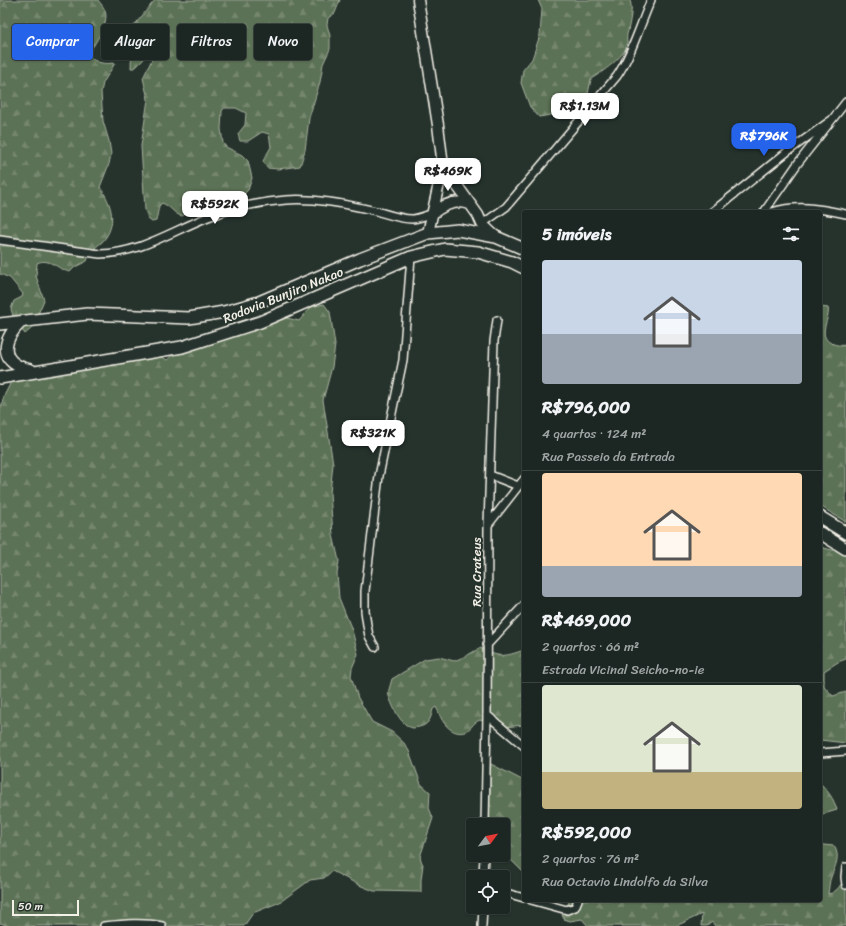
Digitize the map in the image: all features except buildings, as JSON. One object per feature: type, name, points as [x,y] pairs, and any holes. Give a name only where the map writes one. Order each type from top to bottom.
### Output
[{"type":"main road","name":"Rodovia Bunjiro Nakao","points":[[0,324],[87,314],[189,318],[224,312],[259,302],[360,259],[428,233],[458,230],[496,237],[522,248]]},
{"type":"main road","name":"Rodovia Bunjiro Nakao","points":[[0,378],[182,347],[260,322],[411,257],[445,249],[478,252],[512,262],[522,267]]},
{"type":"main road","points":[[23,321],[11,328],[4,338],[0,348],[9,362],[19,368],[38,372]]},
{"type":"main road","points":[[822,518],[846,533]]},
{"type":"main road","points":[[822,534],[846,549]]},
{"type":"street","points":[[418,0],[443,166],[428,233]]},
{"type":"street","points":[[482,224],[506,206],[616,76],[628,56],[651,0]]},
{"type":"street","points":[[765,210],[798,163],[846,102]]},
{"type":"street","points":[[714,210],[787,152],[830,121]]},
{"type":"street","points":[[443,166],[478,215],[482,224],[496,237]]},
{"type":"street","points":[[0,240],[100,254],[134,249],[151,243],[208,217],[232,209],[286,200],[328,201],[412,219],[432,214],[443,206],[455,202],[470,204]]},
{"type":"street","points":[[780,210],[792,207],[806,207],[846,214]]},
{"type":"street","points":[[375,647],[367,625],[365,591],[379,476],[404,360],[411,257]]},
{"type":"street","name":"Rua Crateus","points":[[484,818],[488,645],[488,525],[494,341],[497,320]]},
{"type":"street","points":[[490,475],[518,486]]},
{"type":"street","points":[[488,525],[522,481]]},
{"type":"street","points":[[488,645],[522,607]]},
{"type":"street","points":[[487,715],[522,744]]},
{"type":"street","points":[[822,753],[846,751]]},
{"type":"street","points":[[846,867],[846,885]]},
{"type":"street","points":[[510,894],[522,897]]},
{"type":"street","points":[[537,902],[567,910],[575,907],[577,902]]},
{"type":"street","points":[[482,926],[483,914]]},
{"type":"street","points":[[104,926],[136,923],[162,926]]},
{"type":"green space","points":[[0,0],[98,0],[103,7],[106,16],[104,24],[101,24],[101,33],[93,46],[93,24],[12,24],[12,60],[93,59],[100,63],[115,63],[103,83],[101,92],[103,121],[111,154],[109,164],[100,187],[108,200],[112,214],[110,229],[102,242],[91,252],[87,261],[75,267],[70,272],[50,263],[37,263],[36,276],[44,300],[32,328],[25,334],[14,319],[11,309],[14,301],[22,297],[23,294],[10,278],[0,274]]},
{"type":"green space","points":[[155,0],[340,0],[335,13],[328,18],[327,25],[330,36],[330,49],[323,64],[320,82],[309,118],[305,150],[300,166],[278,169],[267,168],[263,161],[271,147],[269,134],[262,132],[248,141],[240,141],[238,134],[245,125],[246,113],[236,108],[224,108],[222,111],[221,129],[223,143],[226,147],[242,155],[248,161],[252,178],[248,190],[240,198],[227,204],[211,208],[195,209],[182,216],[176,214],[168,206],[162,203],[159,206],[156,221],[152,222],[148,219],[145,210],[141,146],[148,99],[143,78],[152,60],[169,60],[169,24],[135,24]]},
{"type":"green space","points":[[538,0],[630,0],[631,8],[627,44],[625,49],[618,59],[591,79],[588,94],[580,107],[568,112],[539,117],[530,107],[521,83],[523,70],[532,59],[540,35],[542,9]]},
{"type":"green space","points":[[132,60],[143,60],[135,68],[131,68]]},
{"type":"green space","points":[[324,304],[330,312],[335,345],[332,367],[323,400],[333,464],[330,493],[333,535],[339,561],[337,574],[339,598],[352,630],[358,654],[352,668],[351,676],[358,698],[372,722],[392,732],[404,743],[409,751],[421,784],[430,792],[429,808],[433,818],[420,857],[423,864],[421,892],[374,891],[332,871],[324,878],[310,880],[280,902],[253,913],[244,926],[9,926],[0,923],[0,411],[14,371],[159,355],[167,360],[177,351],[283,317],[299,321],[311,307]]},
{"type":"green space","points":[[822,307],[828,308],[824,331],[827,340],[831,343],[846,345],[846,522],[822,507]]},
{"type":"green space","points":[[822,548],[832,550],[846,550],[846,659],[824,671],[824,686],[833,696],[846,692],[846,743],[822,740]]},
{"type":"green space","points":[[480,648],[497,655],[506,655],[522,651],[522,725],[504,727],[480,720],[465,732],[459,733],[447,727],[436,707],[433,709],[429,721],[425,725],[413,728],[404,723],[397,714],[388,693],[392,679],[425,659],[439,657],[454,661]]},
{"type":"green space","points":[[489,763],[522,780],[522,871],[511,860],[510,818],[485,818]]},
{"type":"green space","points":[[822,785],[830,795],[837,810],[822,814]]},
{"type":"green space","points":[[822,844],[834,846],[837,854],[837,862],[830,879],[828,894],[837,890],[846,876],[846,926],[715,926],[712,922],[707,926],[701,926],[702,914],[676,926],[588,926],[582,919],[570,921],[564,919],[562,915],[569,902],[822,902]]}]
